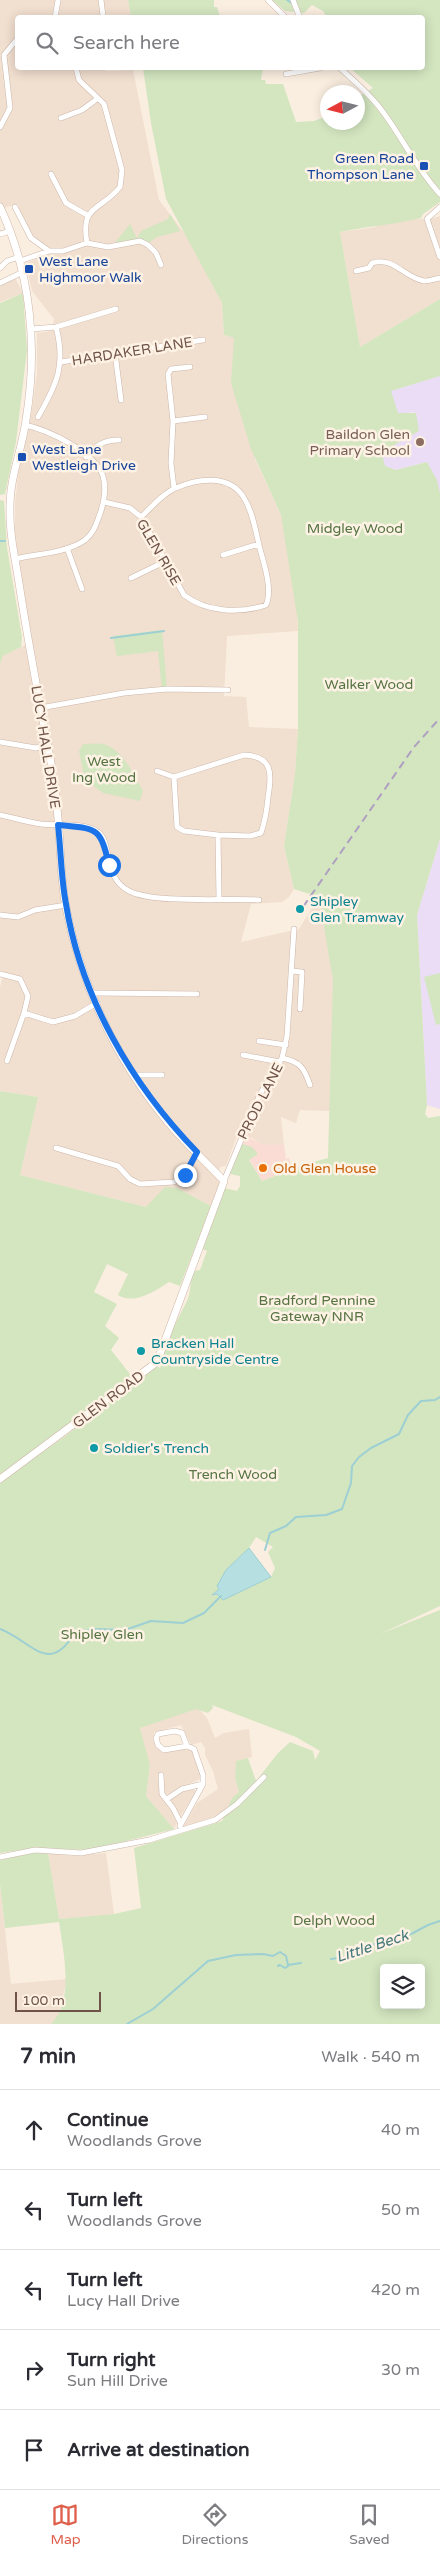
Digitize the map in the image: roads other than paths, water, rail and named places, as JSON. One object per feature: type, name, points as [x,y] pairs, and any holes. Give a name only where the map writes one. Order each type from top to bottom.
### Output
[{"type":"street","points":[[56,15],[58,0]]},
{"type":"street","points":[[101,0],[103,15]]},
{"type":"street","points":[[268,0],[283,15]]},
{"type":"street","points":[[293,0],[297,15]]},
{"type":"street","points":[[0,127],[10,108],[2,55],[15,41]]},
{"type":"street","points":[[76,70],[79,80],[104,104],[122,170],[122,181],[115,193],[96,205],[87,215],[85,233],[87,243]]},
{"type":"street","points":[[286,74],[309,70]]},
{"type":"street","points":[[342,70],[365,90],[383,112],[414,160],[440,194]]},
{"type":"street","points":[[61,118],[82,110],[97,99]]},
{"type":"street","points":[[51,174],[66,203],[87,215]]},
{"type":"street","name":"LUCY HALL DRIVE","points":[[0,206],[23,272],[31,329],[32,360],[25,425],[10,499],[9,530],[30,656],[48,745],[66,905],[78,955],[111,1036],[134,1075],[160,1112],[224,1181]]},
{"type":"street","points":[[15,207],[31,238],[49,251]]},
{"type":"street","points":[[440,207],[427,218],[440,257]]},
{"type":"street","points":[[0,234],[10,231]]},
{"type":"street","points":[[0,268],[7,261],[49,251],[63,251],[87,243],[108,247],[140,240],[156,253],[161,265]]},
{"type":"street","points":[[356,271],[369,268],[372,263],[380,261],[398,267],[423,281],[440,278]]},
{"type":"street","points":[[0,283],[23,272]]},
{"type":"street","points":[[31,329],[56,327],[116,309]]},
{"type":"street","points":[[38,417],[54,388],[61,362],[56,327]]},
{"type":"street","name":"HARDAKER LANE","points":[[61,362],[203,340]]},
{"type":"street","points":[[115,353],[121,400]]},
{"type":"street","points":[[174,488],[171,463],[173,421],[168,374],[171,369],[190,367]]},
{"type":"street","points":[[173,421],[205,417]]},
{"type":"street","points":[[15,559],[67,548],[83,541],[93,533],[104,502],[105,486],[102,474],[86,457],[50,432],[25,425]]},
{"type":"street","points":[[86,457],[106,440],[119,440]]},
{"type":"street","points":[[141,518],[174,488],[212,480],[228,483],[238,489],[249,508],[259,544],[223,555]]},
{"type":"street","name":"GLEN RISE","points":[[104,502],[130,508],[141,518],[184,595],[194,603],[210,609],[266,605],[268,600],[266,573],[259,544]]},
{"type":"street","points":[[67,548],[82,589]]},
{"type":"street","points":[[131,578],[164,562]]},
{"type":"street","points":[[40,708],[124,693],[167,689],[228,690]]},
{"type":"street","points":[[0,742],[36,748],[48,745]]},
{"type":"street","points":[[156,771],[174,777],[244,755],[256,756],[268,764],[272,776],[265,822],[261,833],[250,836],[218,835],[184,831],[177,828],[174,777]]},
{"type":"street","points":[[0,815],[41,824],[84,828],[98,833],[102,838],[113,876],[130,892],[151,898],[259,900]]},
{"type":"street","points":[[218,835],[219,898]]},
{"type":"street","points":[[0,915],[18,917],[35,910],[66,905]]},
{"type":"street","name":"PROD LANE","points":[[224,1181],[260,1094],[281,1060],[286,1045],[294,929]]},
{"type":"street","points":[[292,971],[302,972],[300,1009]]},
{"type":"street","points":[[0,974],[20,979],[28,996],[8,1060]]},
{"type":"street","points":[[93,993],[197,994]]},
{"type":"street","points":[[24,1013],[53,1022],[75,1016],[97,1003]]},
{"type":"street","points":[[259,1041],[286,1045]]},
{"type":"street","points":[[243,1055],[295,1061],[303,1066],[310,1085]]},
{"type":"street","points":[[134,1075],[162,1075]]},
{"type":"street","points":[[56,1148],[118,1166],[130,1179],[140,1184],[174,1182],[185,1175],[197,1152]]},
{"type":"street","name":"GLEN ROAD","points":[[0,1479],[157,1362],[224,1181]]},
{"type":"street","points":[[178,1831],[203,1784],[203,1775],[194,1749],[187,1746],[164,1750],[158,1746],[156,1738],[158,1734],[176,1731],[182,1734],[187,1746]]},
{"type":"street","points":[[161,1775],[162,1794],[167,1799],[181,1824]]},
{"type":"street","points":[[0,1857],[35,1850],[81,1853],[130,1845],[215,1820],[237,1804],[264,1778]]},
{"type":"street","points":[[167,1799],[182,1789],[203,1784]]},
{"type":"water","points":[[249,1548],[271,1577],[223,1600],[217,1594],[212,1595],[219,1589],[217,1586],[226,1570]]},
{"type":"waterway","points":[[287,0],[293,4]]},
{"type":"waterway","points":[[0,541],[5,541]]},
{"type":"waterway","points":[[111,638],[164,631]]},
{"type":"waterway","points":[[265,1550],[270,1533],[286,1526],[296,1517],[326,1515],[342,1509],[351,1483],[352,1466],[359,1457],[371,1448],[399,1434],[408,1415],[421,1401],[435,1400],[440,1397]]},
{"type":"waterway","points":[[0,1629],[40,1652],[48,1654],[57,1652],[66,1645],[75,1632],[95,1629],[125,1630],[151,1621],[183,1623],[204,1613],[221,1596]]},
{"type":"waterway","name":"Little Beck","points":[[331,1959],[351,1956],[359,1948],[366,1950],[374,1944],[378,1947],[440,1921]]},
{"type":"waterway","name":"Little Beck","points":[[127,2024],[153,2009],[208,1961],[236,1955],[263,1954],[273,1956],[280,1952],[286,1956],[288,1965],[301,1963]]},
{"type":"waterway","points":[[278,1966],[280,1965],[285,1968],[288,1966]]},
{"type":"railway","points":[[303,907],[414,747],[440,718]]},
{"type":"place","name":"Green Road Thompson Lane","points":[[424,166]]},
{"type":"place","name":"West Lane Highmoor Walk","points":[[29,269]]},
{"type":"place","name":"Baildon Glen Primary School","points":[[420,442]]},
{"type":"place","name":"West Lane Westleigh Drive","points":[[22,457]]},
{"type":"place","name":"Shipley Glen Tramway","points":[[300,909]]},
{"type":"place","name":"Old Glen House","points":[[263,1168]]},
{"type":"place","name":"Bracken Hall Countryside Centre","points":[[141,1351]]},
{"type":"place","name":"Soldier's Trench","points":[[94,1448]]},
{"type":"park label","name":"Midgley Wood","points":[[355,528]]},
{"type":"park label","name":"Walker Wood","points":[[369,684]]},
{"type":"park label","name":"West Ing Wood","points":[[104,770]]},
{"type":"park label","name":"Bradford Pennine Gateway NNR","points":[[317,1308]]},
{"type":"park label","name":"Trench Wood","points":[[233,1474]]},
{"type":"park label","name":"Shipley Glen","points":[[102,1634]]},
{"type":"park label","name":"Delph Wood","points":[[334,1920]]}]
